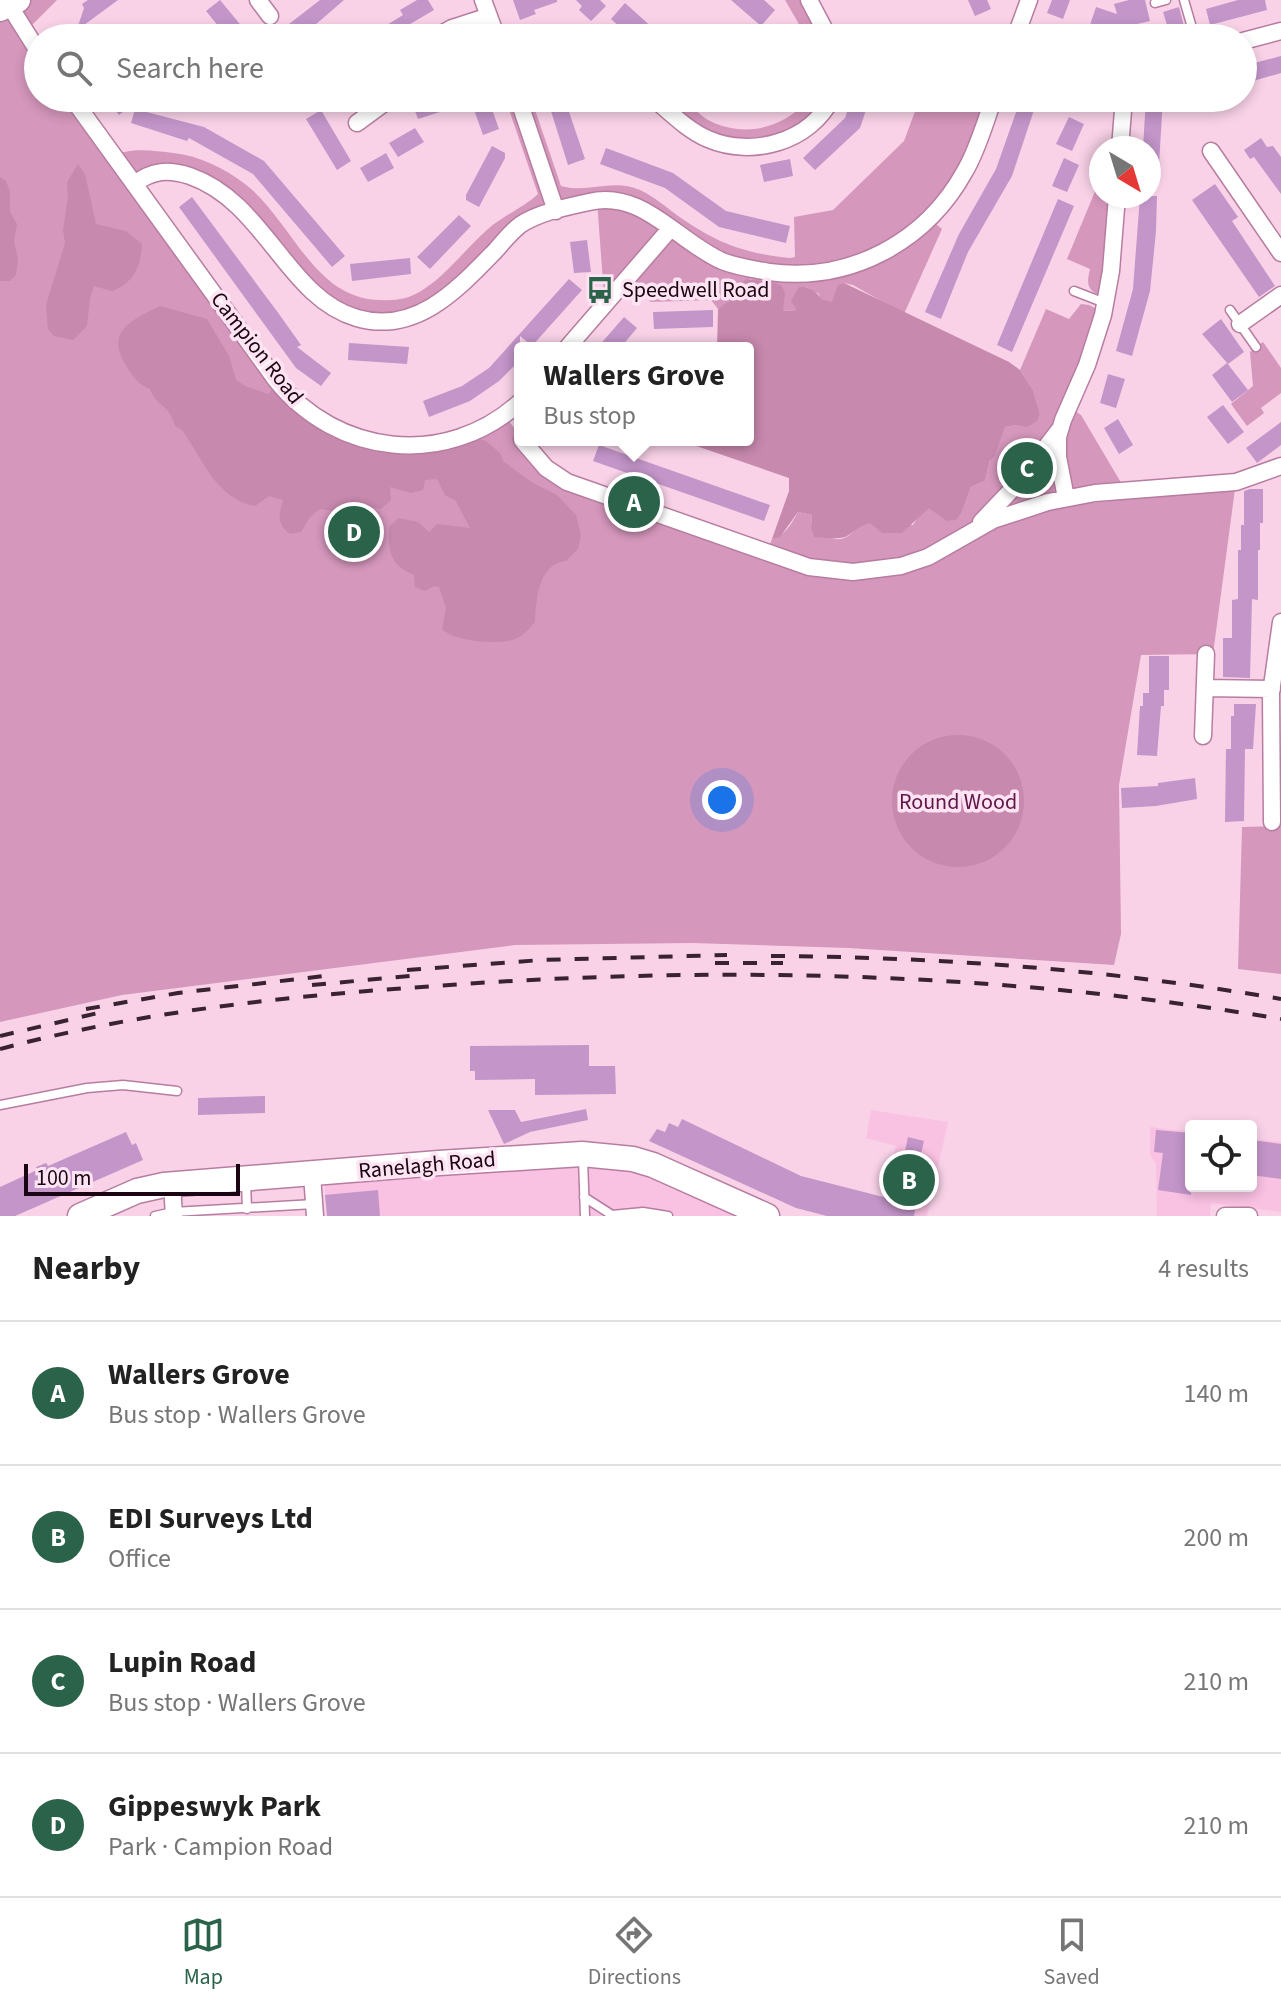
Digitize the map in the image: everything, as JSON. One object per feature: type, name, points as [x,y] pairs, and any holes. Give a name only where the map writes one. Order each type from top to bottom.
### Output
[{"type":"main road","name":"Ranelagh Road","points":[[80,1216],[137,1191],[172,1184],[582,1154],[633,1159],[653,1165],[767,1216]]},
{"type":"street","points":[[809,0],[822,24]]},
{"type":"street","points":[[1020,24],[1029,0]]},
{"type":"street","points":[[9,5],[24,29]]},
{"type":"street","points":[[459,24],[486,8]]},
{"type":"street","points":[[1257,37],[1281,31]]},
{"type":"street","name":"Campion Road","points":[[82,112],[276,380],[298,404],[317,418],[357,438],[409,446],[450,440],[481,428],[514,407]]},
{"type":"street","points":[[357,123],[372,112]]},
{"type":"street","points":[[523,112],[556,211]]},
{"type":"street","points":[[671,112],[715,142],[747,147],[770,145],[802,131],[822,112]]},
{"type":"street","points":[[134,184],[162,170],[181,173],[209,184],[243,209],[323,301],[348,315],[381,322],[413,317],[436,305],[518,227],[536,217],[598,200],[620,201],[645,209],[670,229],[722,261],[752,269],[813,274],[864,261],[907,238],[930,219],[946,200],[966,170],[989,112]]},
{"type":"street","points":[[1121,136],[1123,112]]},
{"type":"street","points":[[1211,151],[1281,253]]},
{"type":"street","points":[[966,534],[1008,495],[1060,428],[1087,365],[1105,303],[1116,208]]},
{"type":"street","points":[[572,342],[670,229]]},
{"type":"street","points":[[1240,324],[1281,295]]},
{"type":"street","points":[[504,415],[514,429]]},
{"type":"street","points":[[1060,428],[1058,457],[1066,498]]},
{"type":"street","points":[[527,446],[560,480],[809,567],[853,572],[901,566],[928,557],[966,534],[1009,514],[1066,498],[1236,482],[1280,470]]},
{"type":"street","points":[[1272,822],[1272,689],[1281,622]]},
{"type":"street","points":[[1203,736],[1206,654]]},
{"type":"street","points":[[1205,688],[1272,689]]},
{"type":"street","points":[[312,1175],[315,1210]]},
{"type":"street","points":[[172,1184],[174,1214]]},
{"type":"street","points":[[1225,1216],[1249,1216]]},
{"type":"lane","points":[[1155,3],[1166,0]]},
{"type":"lane","points":[[1184,0],[1191,24]]},
{"type":"lane","points":[[1074,291],[1105,303]]},
{"type":"lane","points":[[1230,310],[1256,347]]},
{"type":"lane","points":[[0,1105],[87,1088],[123,1085],[177,1091]]},
{"type":"lane","points":[[582,1154],[585,1216]]},
{"type":"lane","points":[[246,1179],[247,1209]]},
{"type":"lane","points":[[584,1197],[612,1215],[643,1212],[668,1216]]},
{"type":"lane","points":[[155,1216],[247,1209],[315,1210]]},
{"type":"shaded area","points":[[871,1110],[948,1122],[927,1216],[878,1216],[896,1146],[866,1138]]},
{"type":"shaded area","points":[[1150,1127],[1185,1131],[1185,1192],[1257,1192],[1257,1140],[1281,1142],[1281,1212],[1211,1203],[1210,1216],[1157,1216],[1156,1164],[1150,1155]]},
{"type":"shaded area","points":[[633,1159],[767,1216],[327,1216],[324,1174]]},
{"type":"green space","points":[[0,0],[57,0],[33,24],[24,24],[24,112],[82,112],[114,156],[135,151],[173,153],[202,160],[229,173],[262,199],[305,255],[337,287],[357,296],[380,300],[401,299],[421,291],[439,278],[488,229],[538,194],[510,112],[536,112],[561,186],[620,185],[640,190],[720,241],[745,250],[790,258],[795,257],[794,217],[833,210],[904,141],[915,112],[988,112],[973,155],[930,219],[942,229],[904,314],[844,283],[838,286],[833,303],[820,299],[819,294],[806,287],[797,310],[782,311],[763,281],[751,279],[739,285],[727,304],[718,309],[711,300],[651,302],[625,280],[604,295],[597,201],[536,217],[413,317],[339,311],[243,209],[196,178],[139,180],[205,281],[317,418],[409,446],[504,415],[514,428],[514,446],[529,446],[546,468],[767,552],[772,539],[785,532],[798,512],[812,515],[811,527],[822,538],[838,539],[847,537],[867,523],[913,525],[929,507],[946,521],[962,512],[971,487],[985,481],[990,460],[1005,427],[1017,425],[1040,413],[1033,390],[1020,370],[1046,309],[1069,319],[1081,304],[1103,312],[1069,407],[1081,415],[1123,486],[1089,503],[1235,489],[1213,654],[1141,655],[1119,785],[1121,934],[1114,965],[848,948],[692,943],[515,945],[122,995],[0,1022]]},
{"type":"green space","points":[[785,0],[809,0],[822,24],[799,24]]},
{"type":"green space","points":[[675,112],[698,112],[722,126],[750,129],[776,123],[795,112],[819,112],[802,131],[728,145]]},
{"type":"green space","points":[[78,164],[85,174],[96,224],[126,231],[142,244],[138,266],[126,283],[112,291],[94,286],[87,326],[73,340],[54,336],[48,329],[46,305],[65,243],[63,230],[67,182]]},
{"type":"green space","points":[[0,177],[6,181],[10,192],[10,212],[17,224],[14,242],[18,259],[16,275],[10,281],[0,281]]},
{"type":"green space","points":[[1089,206],[1115,208],[1099,295],[1088,285],[1090,269],[1067,259]]},
{"type":"green space","points":[[747,279],[772,282],[782,286],[785,294],[783,311],[797,310],[791,301],[799,287],[812,290],[821,299],[832,302],[838,285],[844,283],[1009,362],[1020,370],[1033,390],[1040,413],[1037,421],[1027,427],[1005,427],[994,457],[990,460],[985,481],[971,487],[956,520],[946,521],[929,508],[902,533],[882,533],[870,523],[844,537],[826,538],[814,537],[812,515],[798,512],[780,537],[772,539],[789,491],[789,478],[696,446],[754,446],[754,342],[717,342],[718,309],[729,301],[730,291]]},
{"type":"green space","points":[[160,306],[207,319],[229,356],[236,380],[247,387],[269,394],[276,380],[286,392],[371,441],[466,434],[486,441],[500,453],[504,462],[533,483],[557,495],[576,515],[581,535],[578,549],[566,561],[549,568],[544,576],[538,594],[535,622],[521,636],[508,641],[488,642],[457,637],[442,629],[446,608],[439,587],[425,591],[415,587],[414,575],[395,562],[390,551],[389,527],[398,518],[418,522],[429,532],[437,524],[470,528],[456,501],[445,495],[437,479],[425,480],[423,490],[411,493],[390,487],[391,500],[381,509],[363,506],[351,514],[320,509],[310,517],[301,532],[290,534],[282,526],[280,518],[283,500],[269,496],[255,506],[230,495],[211,476],[182,430],[175,426],[170,413],[156,400],[150,389],[134,377],[121,355],[119,336],[124,329]]},
{"type":"green space","points":[[1263,342],[1281,368],[1281,393],[1261,408],[1264,413],[1247,426],[1231,404],[1253,386],[1250,352]]},
{"type":"green space","name":"Round Wood","points":[[958,735],[983,740],[1005,754],[1019,776],[1024,801],[1019,826],[1005,848],[983,862],[958,867],[933,862],[911,848],[897,826],[892,801],[897,776],[911,754],[933,740]]},
{"type":"green space","points":[[1281,811],[1281,974],[1238,969],[1242,827],[1280,826]]},
{"type":"building","points":[[88,0],[118,0],[85,24],[79,24],[84,8],[82,4]]},
{"type":"building","points":[[220,0],[240,24],[217,24],[206,11]]},
{"type":"building","points":[[320,0],[344,0],[316,24],[289,24]]},
{"type":"building","points":[[417,0],[428,0],[434,10],[410,24],[389,24],[403,15],[400,10]]},
{"type":"building","points":[[513,0],[557,2],[534,10],[536,14],[520,20]]},
{"type":"building","points":[[576,0],[600,0],[606,6],[591,21],[579,10],[582,6]]},
{"type":"building","points":[[731,0],[764,0],[775,10],[763,24],[759,24]]},
{"type":"building","points":[[968,0],[987,0],[991,9],[975,16]]},
{"type":"building","points":[[1052,0],[1070,0],[1063,19],[1047,13]]},
{"type":"building","points":[[1145,0],[1150,21],[1090,24],[1096,7],[1117,14],[1114,4]]},
{"type":"building","points":[[1238,0],[1265,0],[1267,10],[1210,24],[1206,9]]},
{"type":"building","points":[[625,3],[648,24],[617,24],[611,19]]},
{"type":"building","points":[[1179,7],[1183,24],[1167,24],[1163,12]]},
{"type":"building","points":[[1281,56],[1281,73],[1257,80],[1257,62]]},
{"type":"building","points":[[134,112],[146,112],[204,127],[264,161],[345,256],[332,267],[253,174],[189,138],[187,141],[131,123]]},
{"type":"building","points":[[322,112],[351,161],[337,170],[306,119]]},
{"type":"building","points":[[415,112],[440,112],[418,119]]},
{"type":"building","points":[[475,112],[493,112],[499,129],[483,135]]},
{"type":"building","points":[[551,112],[569,112],[585,159],[568,165]]},
{"type":"building","points":[[847,112],[865,112],[860,128],[815,170],[803,158],[845,118]]},
{"type":"building","points":[[1016,112],[1033,112],[1012,176],[968,252],[941,319],[925,312],[959,234],[996,169]]},
{"type":"building","points":[[1145,112],[1162,112],[1161,136],[1144,136]]},
{"type":"building","points":[[1069,117],[1084,124],[1072,151],[1056,144]]},
{"type":"building","points":[[415,128],[424,142],[398,157],[389,143]]},
{"type":"building","points":[[1261,138],[1267,147],[1273,146],[1281,157],[1281,194],[1254,157],[1250,159],[1244,150]]},
{"type":"building","points":[[492,146],[505,153],[505,158],[479,207],[466,200],[466,195]]},
{"type":"building","points":[[606,148],[673,173],[726,211],[790,226],[786,243],[719,227],[665,188],[600,164]]},
{"type":"building","points":[[386,153],[394,168],[368,182],[360,168]]},
{"type":"building","points":[[1064,158],[1079,165],[1067,192],[1052,186]]},
{"type":"building","points":[[790,159],[793,176],[764,182],[760,165]]},
{"type":"building","points":[[1215,184],[1238,217],[1232,221],[1275,286],[1259,297],[1192,200]]},
{"type":"building","points":[[192,197],[301,345],[297,347],[331,373],[321,386],[296,368],[179,207]]},
{"type":"building","points":[[1058,199],[1074,206],[1012,352],[997,345]]},
{"type":"building","points":[[1139,208],[1157,208],[1150,291],[1132,356],[1116,351],[1133,289]]},
{"type":"building","points":[[459,215],[471,226],[430,269],[417,257]]},
{"type":"building","points":[[587,240],[591,272],[574,273],[570,242]]},
{"type":"building","points":[[410,258],[411,274],[352,281],[350,264]]},
{"type":"building","points":[[569,279],[582,290],[536,342],[527,342],[520,336],[520,342],[514,342],[514,366],[499,381],[470,401],[429,417],[423,401],[462,386],[489,368]]},
{"type":"building","points":[[713,310],[713,327],[654,329],[653,312]]},
{"type":"building","points":[[624,317],[637,328],[625,342],[602,342]]},
{"type":"building","points":[[1221,319],[1244,352],[1228,364],[1202,334]]},
{"type":"building","points":[[349,343],[409,347],[407,364],[348,360]]},
{"type":"building","points":[[1227,363],[1248,390],[1232,402],[1212,375]]},
{"type":"building","points":[[1108,374],[1125,379],[1116,408],[1100,403]]},
{"type":"building","points":[[1223,405],[1244,432],[1228,444],[1207,417]]},
{"type":"building","points":[[1118,419],[1133,445],[1119,454],[1104,428]]},
{"type":"building","points":[[1281,422],[1281,445],[1257,463],[1246,448]]},
{"type":"building","points":[[599,446],[602,446],[770,505],[764,521],[593,461]]},
{"type":"building","points":[[1263,489],[1263,523],[1260,523],[1258,550],[1258,600],[1252,599],[1250,678],[1223,677],[1223,638],[1232,638],[1232,600],[1238,599],[1238,550],[1241,550],[1241,525],[1244,525],[1244,491]]},
{"type":"building","points":[[1149,656],[1169,656],[1169,690],[1164,690],[1164,706],[1161,706],[1157,756],[1137,755],[1140,706],[1143,706],[1143,693],[1149,693]]},
{"type":"building","points":[[1234,704],[1256,704],[1253,749],[1245,749],[1244,821],[1225,822],[1226,749],[1231,749]]},
{"type":"building","points":[[1195,778],[1197,799],[1122,808],[1121,788],[1158,786],[1158,783]]},
{"type":"building","points":[[589,1045],[589,1066],[615,1066],[616,1094],[535,1095],[535,1079],[475,1080],[475,1071],[470,1071],[470,1046]]},
{"type":"building","points":[[265,1096],[265,1113],[198,1115],[198,1098]]},
{"type":"building","points":[[586,1109],[588,1120],[530,1132],[504,1144],[488,1110],[515,1110],[521,1122]]},
{"type":"building","points":[[682,1119],[801,1176],[899,1201],[906,1171],[901,1170],[908,1137],[924,1141],[913,1189],[919,1191],[914,1216],[827,1216],[796,1208],[649,1141],[657,1129],[665,1132],[669,1123],[678,1127]]},
{"type":"building","points":[[1156,1130],[1185,1132],[1185,1192],[1191,1192],[1191,1195],[1158,1190],[1163,1153],[1154,1152]]},
{"type":"building","points":[[126,1132],[132,1145],[136,1143],[143,1160],[15,1216],[0,1216],[0,1187],[37,1170],[36,1167],[46,1163],[48,1166]]},
{"type":"building","points":[[1257,1141],[1281,1144],[1281,1179],[1257,1176]]},
{"type":"building","points":[[378,1190],[380,1216],[327,1216],[325,1195]]},
{"type":"railway","points":[[407,970],[541,960],[727,955]]},
{"type":"railway","points":[[771,956],[899,959],[1027,967],[1154,980],[1281,999]]},
{"type":"railway","points":[[715,963],[783,963]]},
{"type":"railway","points":[[312,985],[420,975]]},
{"type":"railway","points":[[0,1049],[162,1015],[270,1000],[541,979],[647,976],[753,975],[965,982],[1176,1003],[1281,1019]]},
{"type":"railway","points":[[86,1009],[178,993],[324,976]]},
{"type":"railway","points":[[0,1036],[98,1013]]},
{"type":"place","name":"Speedwell Road","points":[[600,290]]},
{"type":"place","name":"Lupin Road","points":[[1027,468]]},
{"type":"place","name":"Wallers Grove","points":[[634,502]]},
{"type":"place","name":"Gippeswyk Park","points":[[354,532]]},
{"type":"place","name":"EDI Surveys Ltd","points":[[909,1180]]}]
